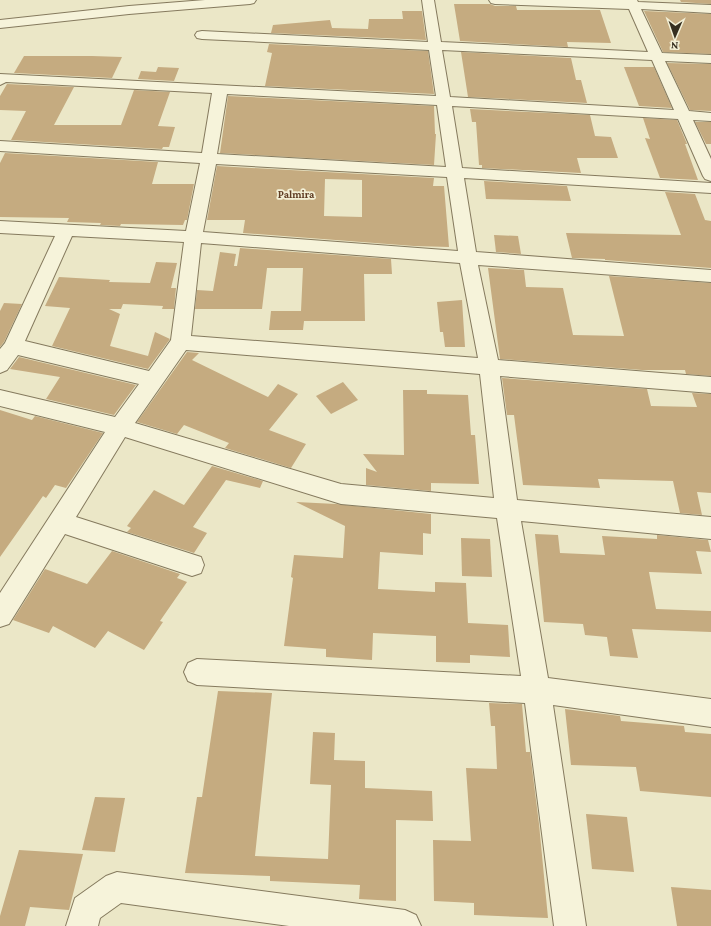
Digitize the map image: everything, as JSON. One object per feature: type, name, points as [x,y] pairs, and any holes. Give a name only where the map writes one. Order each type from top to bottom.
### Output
[{"type":"street","points":[[0,24],[129,10],[250,0]]},
{"type":"street","points":[[428,0],[468,258],[489,366],[507,509],[537,690],[570,926]]},
{"type":"street","points":[[495,0],[632,2],[711,9]]},
{"type":"street","points":[[632,2],[711,176]]},
{"type":"street","points":[[202,35],[656,55],[711,59]]},
{"type":"street","points":[[0,81],[2,78],[443,101],[711,117]]},
{"type":"street","points":[[0,615],[120,427],[180,342],[193,237],[209,158],[220,90]]},
{"type":"street","points":[[0,146],[711,188]]},
{"type":"street","points":[[0,227],[193,237],[711,276]]},
{"type":"street","points":[[0,366],[13,346],[66,231]]},
{"type":"street","points":[[180,342],[711,385]]},
{"type":"street","points":[[13,346],[154,380]]},
{"type":"street","points":[[0,398],[120,427],[341,494],[711,528]]},
{"type":"street","points":[[60,522],[192,565]]},
{"type":"street","points":[[197,672],[537,690],[711,713]]},
{"type":"street","points":[[82,926],[86,909],[118,887],[406,926]]},
{"type":"building","points":[[680,0],[711,0],[711,4],[681,2]]},
{"type":"building","points":[[454,4],[516,6],[517,10],[600,10],[611,43],[567,42],[568,47],[460,41]]},
{"type":"building","points":[[402,11],[422,11],[426,40],[271,33],[273,25],[330,20],[332,28],[368,29],[369,19],[403,19]]},
{"type":"building","points":[[644,11],[711,14],[711,54],[663,52]]},
{"type":"building","points":[[269,44],[428,51],[434,94],[265,86],[272,53],[267,52]]},
{"type":"building","points":[[461,52],[571,58],[576,80],[581,80],[587,103],[468,97]]},
{"type":"building","points":[[24,56],[122,57],[112,78],[14,73]]},
{"type":"building","points":[[667,63],[711,64],[711,111],[690,110]]},
{"type":"building","points":[[158,67],[179,68],[174,81],[138,79],[141,71],[156,72]]},
{"type":"building","points":[[624,67],[654,67],[672,108],[639,106]]},
{"type":"building","points":[[7,84],[74,87],[54,125],[121,125],[134,90],[170,92],[158,126],[175,127],[169,147],[163,147],[162,149],[11,140],[26,111],[0,110],[0,96]]},
{"type":"building","points":[[228,96],[434,106],[436,134],[434,165],[220,153]]},
{"type":"building","points":[[470,109],[590,115],[595,136],[611,137],[618,158],[577,158],[581,173],[482,168],[482,165],[479,165],[476,122],[472,122]]},
{"type":"building","points":[[643,118],[677,120],[687,144],[685,144],[698,180],[660,178],[645,138],[650,139]]},
{"type":"building","points":[[695,122],[711,122],[711,144],[706,144]]},
{"type":"building","points":[[5,153],[158,162],[152,184],[194,184],[187,220],[185,220],[183,225],[121,224],[120,226],[100,225],[101,223],[67,222],[69,218],[0,217],[0,163]]},
{"type":"building","points":[[217,166],[434,178],[433,186],[444,186],[449,247],[414,246],[243,233],[245,220],[207,220]],"holes":[[[325,179],[362,180],[362,217],[324,216]]]},
{"type":"building","points":[[484,181],[567,186],[571,201],[486,199]]},
{"type":"building","points":[[665,192],[695,194],[705,220],[711,221],[711,268],[605,259],[572,258],[566,233],[681,235]]},
{"type":"building","points":[[494,235],[518,236],[521,254],[496,252]]},
{"type":"building","points":[[240,248],[391,259],[392,274],[364,274],[365,321],[304,321],[303,330],[269,330],[271,311],[301,311],[303,268],[267,268],[262,309],[195,309],[197,290],[213,291],[220,252],[236,254],[234,266],[237,266]]},
{"type":"building","points":[[156,262],[177,263],[171,288],[176,288],[174,309],[162,309],[163,306],[123,304],[121,309],[109,309],[120,314],[110,346],[148,356],[155,332],[170,339],[148,369],[52,346],[70,308],[45,306],[59,277],[110,280],[109,282],[150,283]]},
{"type":"building","points":[[488,268],[524,270],[526,287],[563,288],[573,335],[624,336],[609,276],[711,283],[711,376],[686,374],[685,370],[642,370],[500,359]]},
{"type":"building","points":[[462,300],[465,347],[445,347],[443,332],[440,332],[437,302]]},
{"type":"building","points":[[4,303],[22,304],[4,342],[0,347],[0,311]]},
{"type":"building","points":[[187,352],[199,353],[192,360],[268,397],[278,384],[298,394],[269,430],[306,444],[291,468],[225,448],[229,443],[184,425],[177,434],[137,422]]},
{"type":"building","points":[[19,357],[136,385],[114,415],[46,399],[60,377],[10,369]]},
{"type":"building","points":[[502,378],[647,389],[651,406],[697,407],[692,393],[711,394],[711,493],[697,492],[702,515],[680,513],[673,481],[598,479],[600,488],[523,485],[514,415],[507,415]]},
{"type":"building","points":[[343,382],[358,400],[331,414],[316,396]]},
{"type":"building","points":[[403,390],[427,390],[427,394],[468,395],[471,435],[475,435],[479,484],[431,483],[431,491],[366,485],[366,468],[377,472],[363,454],[404,455]]},
{"type":"building","points":[[0,410],[32,420],[35,416],[103,433],[66,488],[55,485],[46,498],[43,496],[0,557]]},
{"type":"building","points":[[212,466],[263,481],[260,488],[226,480],[193,527],[207,533],[194,553],[127,532],[131,528],[127,526],[154,490],[184,505]]},
{"type":"building","points":[[296,502],[336,504],[431,514],[431,534],[423,533],[423,555],[380,552],[378,589],[435,592],[435,582],[466,583],[468,623],[508,625],[510,657],[470,655],[470,663],[436,662],[436,636],[373,633],[372,660],[326,657],[326,649],[284,646],[293,578],[291,577],[294,555],[343,558],[345,526]]},
{"type":"building","points":[[535,534],[558,535],[560,553],[605,555],[602,536],[657,539],[657,535],[708,540],[711,552],[696,551],[702,574],[649,572],[656,609],[711,611],[711,632],[632,629],[638,658],[610,656],[607,637],[585,635],[583,624],[544,622]]},
{"type":"building","points":[[461,538],[490,539],[492,577],[462,576]]},
{"type":"building","points":[[112,551],[180,574],[177,578],[187,582],[160,621],[163,622],[144,650],[108,631],[95,648],[53,626],[49,633],[13,620],[45,569],[87,584]]},
{"type":"building","points":[[218,691],[272,693],[255,856],[328,859],[331,785],[310,784],[313,732],[335,733],[334,760],[365,761],[365,788],[432,791],[433,821],[396,820],[396,901],[359,899],[360,885],[270,881],[270,876],[185,873],[197,797],[202,797]]},
{"type":"building","points":[[489,703],[522,704],[526,752],[530,752],[539,824],[548,918],[474,915],[474,903],[434,901],[433,840],[471,841],[466,768],[497,769],[495,726],[491,726]]},
{"type":"building","points":[[565,709],[620,716],[621,721],[684,726],[685,732],[711,734],[711,797],[640,791],[636,767],[571,765]]},
{"type":"building","points":[[95,797],[125,798],[115,852],[82,850]]},
{"type":"building","points":[[586,814],[627,817],[634,872],[592,869]]},
{"type":"building","points":[[19,850],[83,854],[69,910],[30,907],[25,926],[0,926],[0,916]]},
{"type":"building","points":[[671,887],[711,890],[711,926],[677,926]]},
{"type":"district","name":"Palmira","points":[[296,194]]}]
